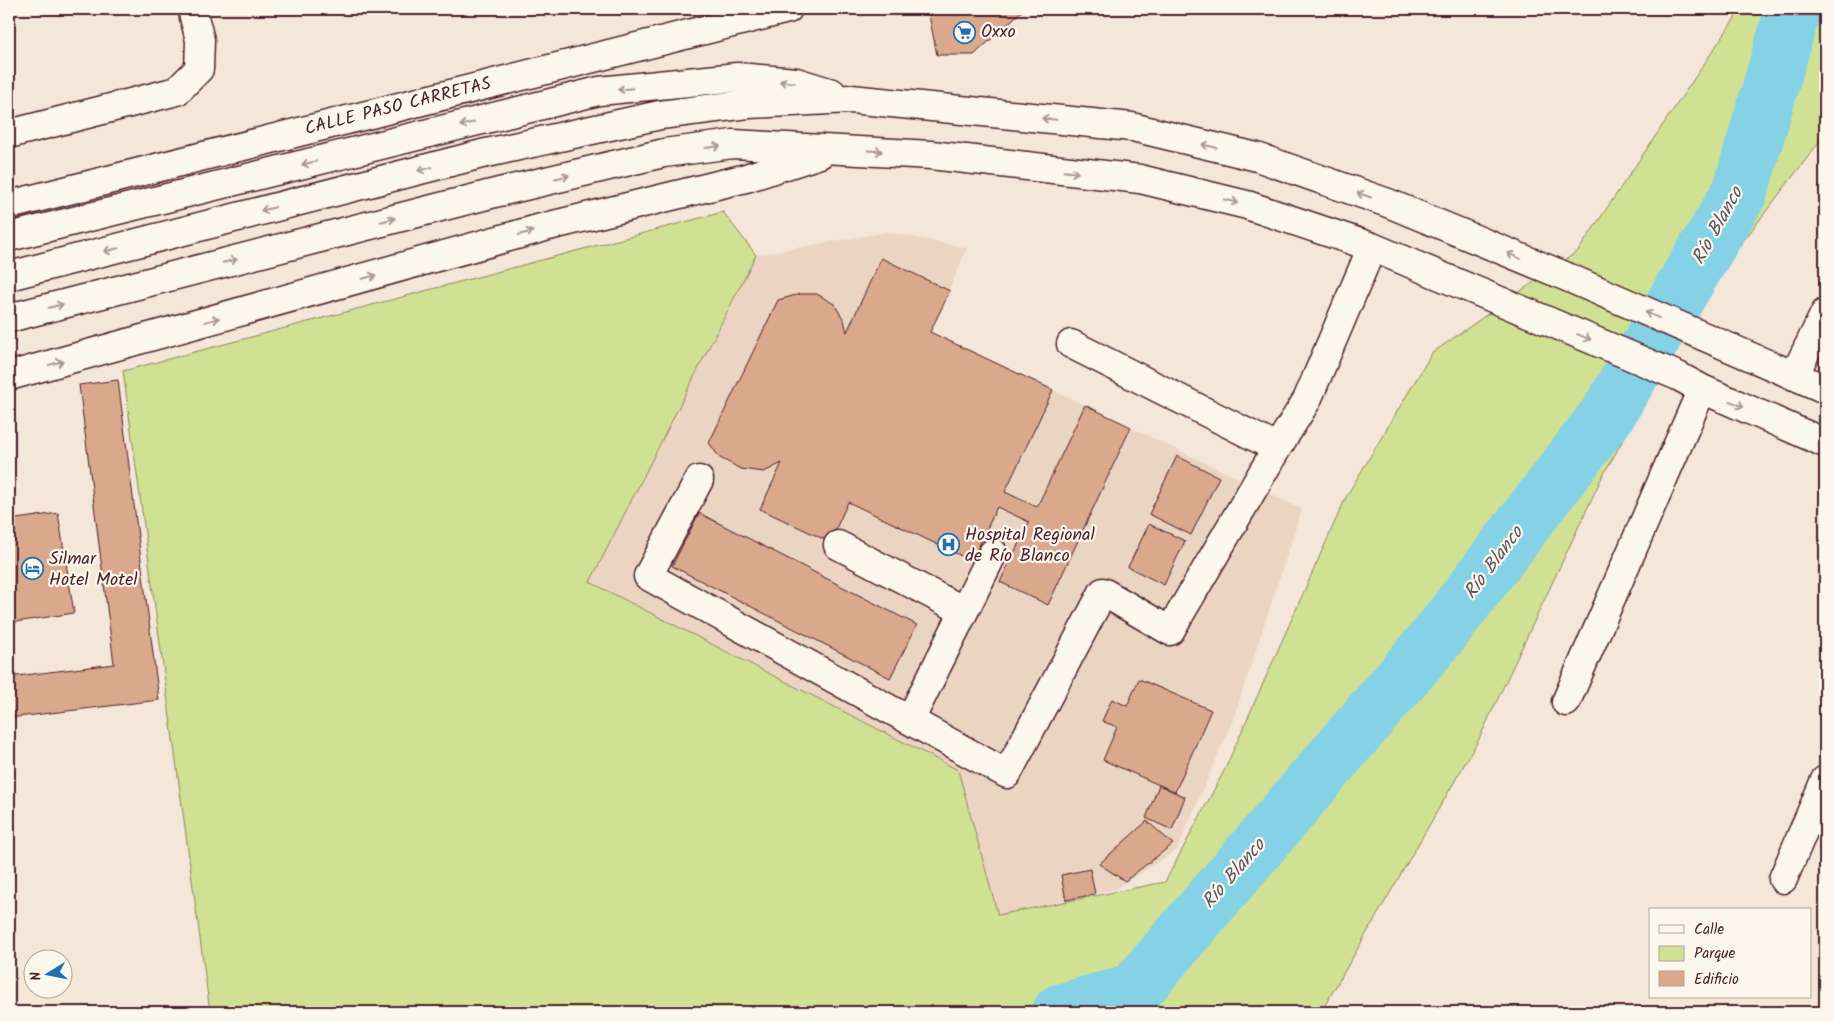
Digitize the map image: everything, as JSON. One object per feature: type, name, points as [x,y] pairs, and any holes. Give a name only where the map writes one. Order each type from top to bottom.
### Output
[{"type":"street","points":[[9,134],[177,91],[199,69],[200,40],[192,9]]},
{"type":"street","name":"CALLE PASO CARRETAS","points":[[9,205],[727,16],[788,9]]},
{"type":"street","points":[[9,237],[600,91],[738,77],[796,82],[850,99]]},
{"type":"street","points":[[9,276],[482,154],[660,115],[748,104],[850,99],[1132,127],[1257,157],[1388,203],[1560,274],[1825,389]]},
{"type":"street","points":[[9,318],[485,195],[664,153],[733,144],[931,155],[1140,179],[1247,205],[1372,247],[1678,376],[1702,389],[1825,443]]},
{"type":"street","points":[[9,376],[546,227],[746,178],[836,149]]},
{"type":"street","points":[[699,480],[648,576],[1007,774],[1103,592],[1170,631],[1307,400],[1372,247]]},
{"type":"street","points":[[1794,376],[1825,313]]},
{"type":"street","points":[[1071,344],[1277,448]]},
{"type":"street","points":[[1566,702],[1702,389]]},
{"type":"street","points":[[838,544],[964,611]]},
{"type":"street","points":[[910,720],[993,554]]},
{"type":"street","points":[[1783,879],[1825,780]]},
{"type":"shaded area","name":"Hospital Regional de Río Blanco","points":[[887,232],[967,248],[931,332],[1302,509],[1234,717],[1177,850],[1116,889],[998,915],[958,770],[590,582],[756,255]]},
{"type":"green space","points":[[1741,9],[1825,9],[1825,130],[1820,141],[1715,278],[1602,477],[1478,741],[1321,1012],[210,1012],[123,371],[723,212],[756,255],[590,582],[958,770],[998,915],[1165,882],[1225,769],[1346,497],[1432,353],[1578,251]]},
{"type":"building","name":"Oxxo","points":[[1024,9],[974,55],[937,55],[928,10]]},
{"type":"building","points":[[881,258],[950,291],[930,332],[1053,390],[1005,492],[1037,507],[1085,405],[1131,427],[1048,605],[1000,582],[1029,522],[997,507],[972,561],[848,502],[830,542],[760,509],[782,463],[764,472],[741,469],[720,458],[709,443],[778,300],[800,294],[817,294],[834,304],[844,320],[847,332]]},
{"type":"building","points":[[118,380],[159,700],[9,718],[9,677],[114,664],[79,385]]},
{"type":"building","points":[[1177,456],[1219,477],[1191,535],[1149,514]]},
{"type":"building","points":[[58,513],[74,613],[9,623],[9,520]]},
{"type":"building","points":[[699,513],[917,625],[890,678],[672,566]]},
{"type":"building","points":[[1149,524],[1185,541],[1164,585],[1128,567]]},
{"type":"building","points":[[1139,679],[1211,710],[1175,792],[1103,760],[1117,727],[1102,721],[1112,699],[1127,706]]},
{"type":"building","points":[[1159,785],[1185,797],[1172,830],[1146,818]]},
{"type":"building","points":[[1147,821],[1173,844],[1125,881],[1099,864]]},
{"type":"building","points":[[1090,869],[1095,894],[1066,900],[1061,875]]},
{"type":"waterway","name":"Río Blanco","points":[[1060,1012],[1134,991],[1439,635],[1607,415],[1740,192],[1793,9]]},
{"type":"place","name":"Oxxo","points":[[965,32]]},
{"type":"place","name":"Hospital Regional de Río Blanco","points":[[949,545]]},
{"type":"place","name":"Silmar Hotel Motel","points":[[33,569]]}]
